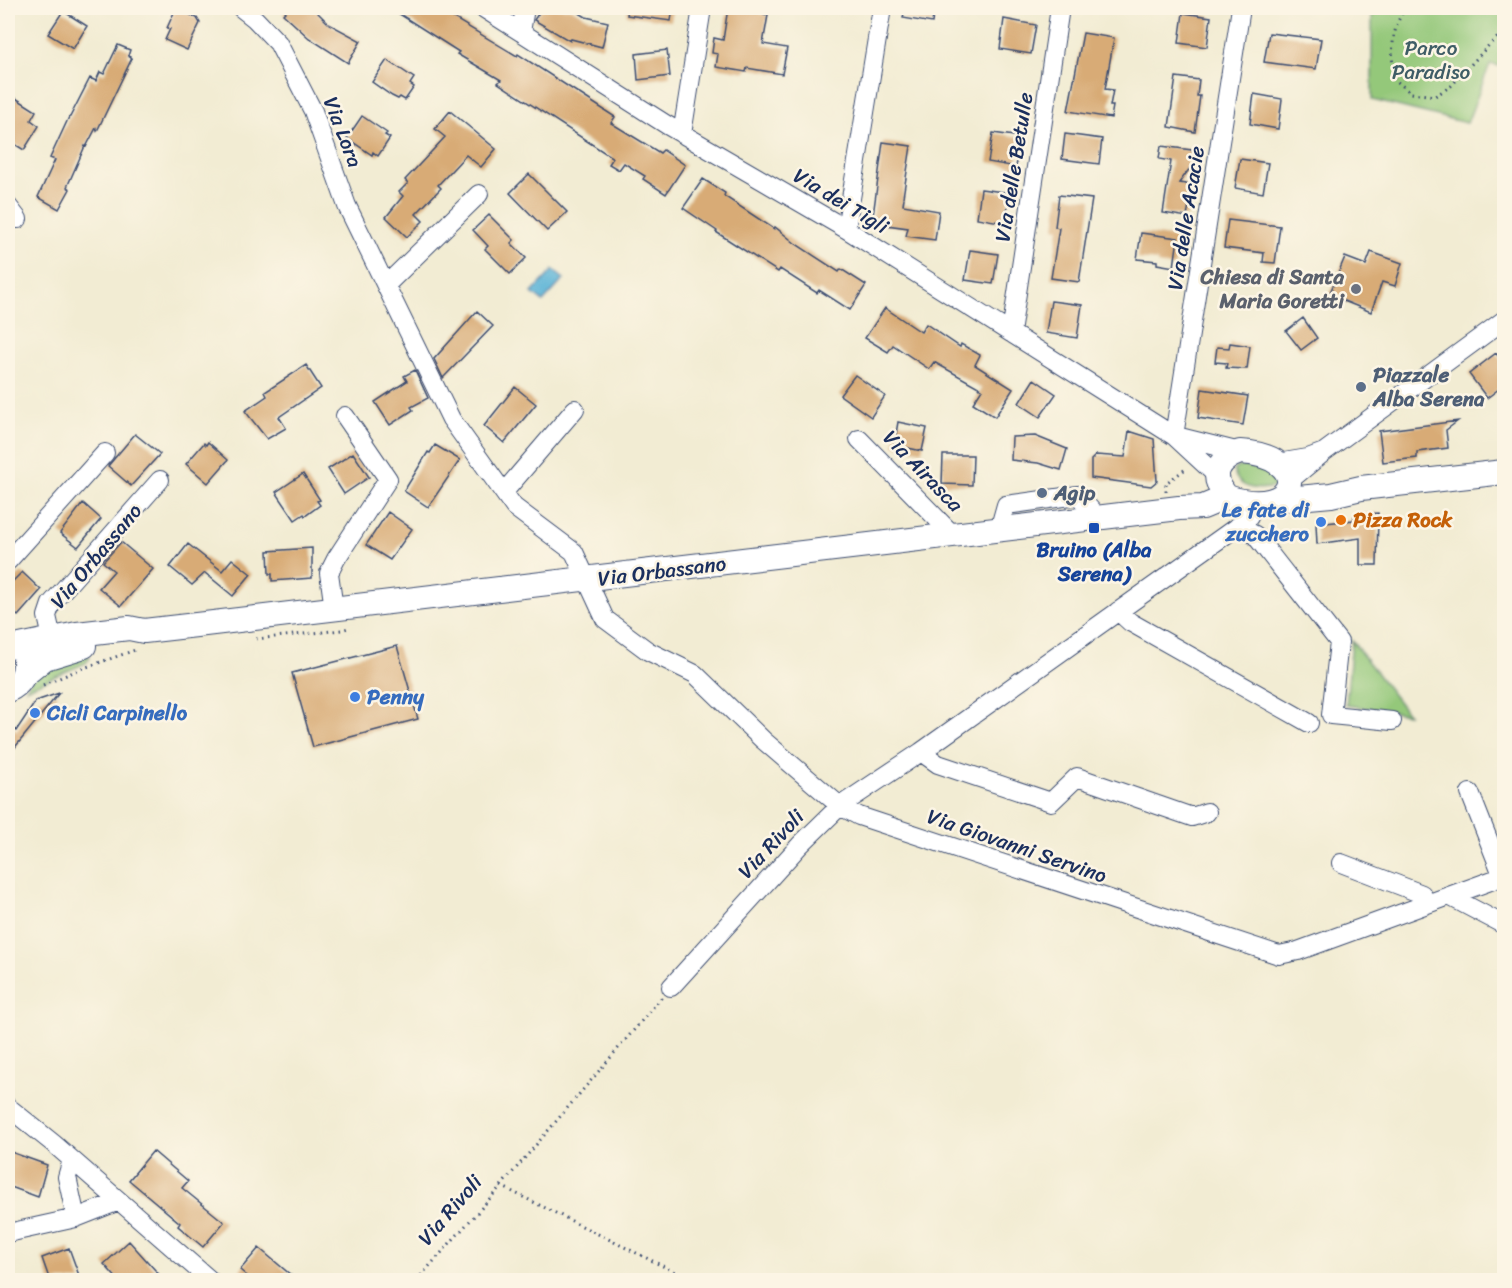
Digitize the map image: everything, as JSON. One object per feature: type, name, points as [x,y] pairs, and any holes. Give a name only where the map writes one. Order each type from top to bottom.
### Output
[{"type":"main road","name":"Via Orbassano","points":[[16,683],[36,664],[52,655],[144,631],[1179,508],[1220,485],[1218,467],[1229,456],[1240,452]]},
{"type":"main road","points":[[1240,452],[1263,455],[1275,487]]},
{"type":"main road","points":[[1220,485],[1275,487],[1331,495],[1361,488],[1504,472]]},
{"type":"main road","name":"Via Orbassano","points":[[11,645],[129,628],[144,631]]},
{"type":"main road","points":[[11,645],[24,659],[16,683]]},
{"type":"street","name":"Via Lora","points":[[241,8],[278,43],[313,111],[347,206],[451,419],[514,507],[574,552],[586,580]]},
{"type":"street","name":"Via dei Tigli","points":[[483,8],[682,134],[846,229],[1174,436],[1220,485]]},
{"type":"street","points":[[521,32],[525,8]]},
{"type":"street","points":[[682,134],[702,8]]},
{"type":"street","points":[[846,229],[882,8]]},
{"type":"street","name":"Via delle Betulle","points":[[1011,333],[1060,8]]},
{"type":"street","name":"Via delle Acacie","points":[[1174,436],[1241,8]]},
{"type":"street","points":[[386,285],[479,194]]},
{"type":"street","name":"Via Rivoli","points":[[671,987],[800,845],[840,806],[921,752],[1237,526],[1249,517],[1275,487],[1504,320]]},
{"type":"street","points":[[504,492],[575,410]]},
{"type":"street","points":[[334,609],[329,573],[388,479],[345,416]]},
{"type":"street","name":"Via dei Tigli","points":[[1174,436],[1240,452]]},
{"type":"street","name":"Via Airasca","points":[[859,438],[954,536]]},
{"type":"street","points":[[8,561],[105,453]]},
{"type":"street","name":"Via Orbassano","points":[[52,638],[47,616],[51,604],[160,480]]},
{"type":"street","points":[[1220,485],[1237,526],[1255,535],[1339,642],[1331,715],[1392,721]]},
{"type":"street","name":"Via Giovanni Servino","points":[[586,580],[605,619],[648,651],[695,674],[763,740],[840,806],[859,816],[1279,955],[1298,951],[1504,876]]},
{"type":"street","points":[[1118,611],[1130,622],[1309,723]]},
{"type":"street","points":[[921,752],[938,764],[1051,802],[1077,777],[1192,817],[1207,812]]},
{"type":"street","points":[[1470,793],[1504,876]]},
{"type":"street","points":[[1341,863],[1422,894],[1427,904]]},
{"type":"street","points":[[1449,896],[1504,925]]},
{"type":"street","points":[[8,1107],[210,1281]]},
{"type":"street","points":[[72,1160],[67,1177],[76,1218]]},
{"type":"street","points":[[8,1233],[76,1218],[119,1201]]},
{"type":"path","points":[[1405,8],[1398,19],[1391,52],[1394,79],[1411,93],[1435,96],[1451,86],[1504,32]]},
{"type":"path","name":"Via Rivoli","points":[[417,1281],[671,987]]},
{"type":"path","points":[[501,1186],[691,1281]]},
{"type":"green space","name":"Parco Paradiso","points":[[1372,8],[1504,8],[1504,67],[1490,64],[1467,123],[1372,100]]},
{"type":"green space","points":[[1245,466],[1264,470],[1277,480],[1277,486],[1258,489],[1245,486],[1236,477],[1234,470]]},
{"type":"green space","points":[[1352,641],[1408,714],[1346,705]]},
{"type":"green space","points":[[85,651],[90,658],[86,663],[26,689],[34,675]]},
{"type":"water","points":[[553,270],[564,279],[543,302],[532,293]]},
{"type":"building","points":[[176,8],[197,18],[200,23],[187,50],[165,40],[170,29],[167,28]]},
{"type":"building","points":[[289,8],[313,8],[329,24],[361,41],[348,63],[309,38],[283,14]]},
{"type":"building","points":[[390,8],[437,8],[517,56],[518,54],[615,117],[611,123],[660,153],[663,150],[685,165],[666,194],[643,179],[645,176],[624,163],[619,170],[609,164],[613,158],[498,83],[501,80],[457,54],[459,52]]},
{"type":"building","points":[[542,8],[571,8],[586,17],[608,22],[602,47],[571,39],[570,41],[534,20]]},
{"type":"building","points":[[628,8],[673,8],[671,21],[627,15]]},
{"type":"building","points":[[728,8],[760,8],[759,13],[768,15],[763,44],[787,48],[782,74],[747,68],[746,72],[716,67],[718,54],[712,53],[714,38],[723,40]]},
{"type":"building","points":[[905,8],[934,8],[932,23],[903,18]]},
{"type":"building","points":[[63,11],[87,26],[73,49],[48,34]]},
{"type":"building","points":[[1183,13],[1211,17],[1207,47],[1179,43]]},
{"type":"building","points":[[1004,19],[1036,25],[1031,54],[1000,49]]},
{"type":"building","points":[[1083,33],[1114,38],[1105,89],[1113,90],[1110,106],[1113,106],[1111,118],[1068,111]]},
{"type":"building","points":[[1269,33],[1321,39],[1316,69],[1264,62]]},
{"type":"building","points":[[118,45],[130,50],[128,56],[132,58],[97,131],[96,128],[85,146],[67,187],[70,189],[59,209],[38,197],[55,160],[50,158],[90,78],[96,81],[100,72],[104,74]]},
{"type":"building","points":[[667,50],[670,76],[638,80],[636,54]]},
{"type":"building","points":[[387,60],[414,78],[410,84],[414,87],[405,100],[392,96],[372,82]]},
{"type":"building","points":[[1176,77],[1199,80],[1197,96],[1200,96],[1195,132],[1169,127]]},
{"type":"building","points":[[1254,94],[1282,99],[1278,129],[1250,124]]},
{"type":"building","points":[[14,97],[36,111],[31,120],[39,126],[24,150],[8,140],[8,107]]},
{"type":"building","points":[[450,111],[496,149],[481,167],[466,155],[438,185],[441,188],[416,214],[423,221],[407,237],[386,217],[403,196],[399,192],[408,183],[405,180],[445,137],[435,129]]},
{"type":"building","points":[[362,116],[387,133],[385,135],[390,138],[378,156],[373,152],[372,155],[347,138]]},
{"type":"building","points":[[993,133],[1021,137],[1016,167],[988,162]]},
{"type":"building","points":[[1065,134],[1102,139],[1099,164],[1062,159]]},
{"type":"building","points":[[883,142],[911,146],[903,205],[939,211],[935,240],[906,236],[908,228],[872,223]]},
{"type":"building","points":[[1161,146],[1192,150],[1196,160],[1179,183],[1192,185],[1187,217],[1163,213],[1171,161],[1159,159]]},
{"type":"building","points":[[1240,159],[1268,163],[1263,193],[1235,188]]},
{"type":"building","points":[[529,174],[567,212],[547,231],[510,193]]},
{"type":"building","points":[[703,179],[725,193],[724,196],[774,229],[775,227],[796,244],[839,272],[841,269],[866,285],[850,310],[819,290],[817,293],[780,269],[778,272],[683,208]]},
{"type":"building","points":[[981,189],[1010,193],[1005,223],[977,218]]},
{"type":"building","points":[[1059,195],[1092,199],[1079,282],[1051,278],[1059,228],[1055,227]]},
{"type":"building","points":[[489,215],[514,240],[511,243],[526,258],[510,274],[485,249],[488,246],[473,230]]},
{"type":"building","points":[[1228,220],[1280,226],[1275,263],[1263,262],[1264,253],[1224,248]]},
{"type":"building","points":[[1141,233],[1178,238],[1174,267],[1157,264],[1157,261],[1137,259]]},
{"type":"building","points":[[970,250],[998,254],[993,284],[965,280]]},
{"type":"building","name":"Chiesa di Santa Maria Goretti","points":[[1371,252],[1402,263],[1395,286],[1382,282],[1371,312],[1329,295],[1345,257],[1366,265]]},
{"type":"building","points":[[1051,301],[1082,305],[1077,338],[1046,333]]},
{"type":"building","points":[[885,308],[921,332],[926,324],[960,347],[961,344],[980,355],[975,365],[1013,389],[995,417],[973,403],[982,389],[934,362],[929,369],[893,345],[888,352],[865,338]]},
{"type":"building","points":[[477,311],[493,326],[443,378],[434,359]]},
{"type":"building","points":[[1303,318],[1317,338],[1301,350],[1286,331]]},
{"type":"building","points":[[1230,343],[1250,346],[1247,369],[1226,368],[1227,363],[1215,362],[1217,347],[1229,348]]},
{"type":"building","points":[[1496,353],[1504,364],[1504,385],[1487,398],[1469,374]]},
{"type":"building","points":[[306,365],[321,388],[279,417],[286,428],[267,439],[245,411],[267,396],[265,392]]},
{"type":"building","points":[[415,370],[428,398],[411,407],[413,410],[390,425],[375,402],[407,381],[404,376]]},
{"type":"building","points":[[855,375],[885,396],[871,417],[840,395]]},
{"type":"building","points":[[1034,379],[1056,394],[1040,417],[1019,403]]},
{"type":"building","points":[[515,387],[536,404],[504,443],[484,426]]},
{"type":"building","points":[[1202,389],[1248,396],[1243,425],[1198,418]]},
{"type":"building","points":[[1458,421],[1446,430],[1448,448],[1417,452],[1417,458],[1383,462],[1379,431]]},
{"type":"building","points":[[898,422],[927,428],[922,451],[894,445]]},
{"type":"building","points":[[1129,431],[1154,439],[1157,481],[1151,486],[1091,478],[1091,460],[1096,455],[1125,457]]},
{"type":"building","points":[[135,434],[160,454],[131,486],[108,466]]},
{"type":"building","points":[[1035,436],[1067,449],[1061,470],[1038,463],[1011,460],[1012,437]]},
{"type":"building","points":[[208,442],[228,460],[208,483],[186,464],[204,443],[206,445]]},
{"type":"building","points":[[435,445],[460,460],[428,507],[404,491],[428,452],[430,453]]},
{"type":"building","points":[[353,453],[369,477],[344,494],[328,469]]},
{"type":"building","points":[[943,455],[973,455],[972,485],[942,484]]},
{"type":"building","points":[[303,474],[320,500],[317,501],[320,505],[295,520],[276,492]]},
{"type":"building","points":[[83,503],[101,519],[78,547],[60,533]]},
{"type":"building","points":[[388,512],[412,529],[390,560],[366,545]]},
{"type":"building","points":[[1378,513],[1377,565],[1360,565],[1360,538],[1317,544],[1316,524],[1354,520],[1354,515]]},
{"type":"building","points":[[121,542],[153,569],[121,606],[99,588],[114,571],[103,562]]},
{"type":"building","points":[[188,544],[222,571],[232,559],[251,574],[233,596],[205,573],[192,585],[170,567]]},
{"type":"building","points":[[312,548],[312,578],[272,581],[272,574],[269,574],[268,551]]},
{"type":"building","points":[[22,572],[41,590],[18,616],[8,607],[8,586]]},
{"type":"building","points":[[397,646],[418,719],[313,747],[292,673]]},
{"type":"building","points":[[59,693],[8,757],[8,720],[16,731],[36,701]]},
{"type":"building","points":[[8,1151],[47,1165],[38,1197],[8,1186]]},
{"type":"building","points":[[153,1151],[188,1181],[182,1188],[224,1222],[203,1247],[178,1226],[180,1223],[129,1180]]},
{"type":"building","points":[[129,1241],[165,1281],[119,1281],[104,1264]]},
{"type":"building","points":[[69,1248],[81,1281],[50,1281],[42,1258]]},
{"type":"building","points":[[259,1248],[298,1281],[253,1281],[240,1270]]},
{"type":"place","name":"Chiesa di Santa Maria Goretti","points":[[1356,289]]},
{"type":"place","name":"Piazzale Alba Serena","points":[[1361,387]]},
{"type":"place","name":"Agip","points":[[1042,493]]},
{"type":"place","name":"Pizza Rock","points":[[1341,520]]},
{"type":"place","name":"Le fate di zucchero","points":[[1321,522]]},
{"type":"place","name":"Bruino (Alba Serena)","points":[[1094,528]]},
{"type":"place","name":"Penny","points":[[355,697]]},
{"type":"place","name":"Cicli Carpinello","points":[[35,713]]}]
